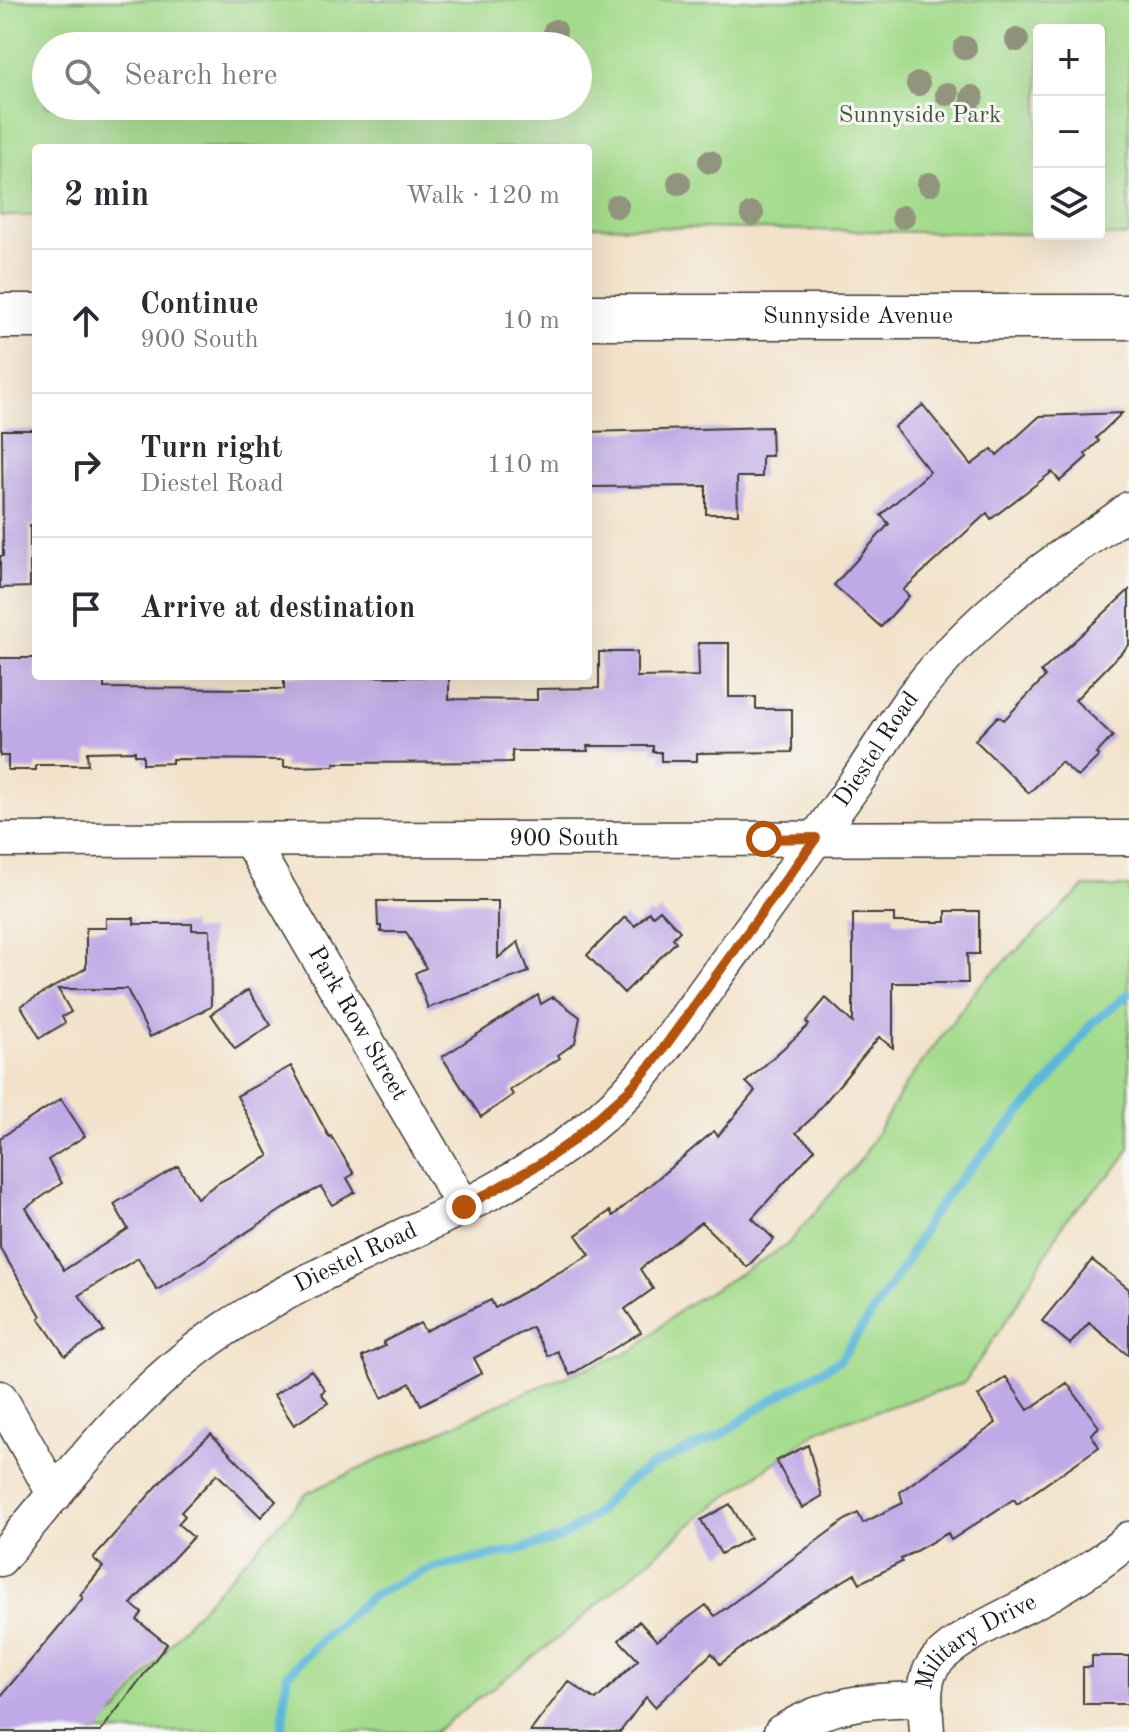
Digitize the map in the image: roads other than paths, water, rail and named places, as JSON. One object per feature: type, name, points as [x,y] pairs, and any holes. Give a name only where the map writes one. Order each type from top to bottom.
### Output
[{"type":"main road","points":[[0,316],[32,316]]},
{"type":"main road","name":"Sunnyside Avenue","points":[[592,317],[1129,317]]},
{"type":"street","name":"Diestel Road","points":[[0,1559],[106,1433],[159,1379],[224,1329],[313,1278],[464,1207],[538,1165],[571,1142],[630,1089],[655,1060],[816,838],[915,694],[959,645],[1010,596],[1129,509]]},
{"type":"street","name":"900 South","points":[[0,840],[1129,838]]},
{"type":"street","name":"Park Row Street","points":[[249,839],[464,1207]]},
{"type":"street","points":[[0,1398],[55,1495]]},
{"type":"street","name":"Military Drive","points":[[781,1732],[832,1707],[873,1700],[926,1716],[930,1671],[952,1648],[1052,1592],[1115,1552],[1129,1539]]},
{"type":"waterway","points":[[282,1732],[287,1675],[322,1639],[373,1595],[433,1568],[560,1538],[592,1517],[624,1484],[651,1466],[721,1435],[762,1406],[840,1360],[952,1188],[1053,1077],[1092,1023],[1129,994]]},
{"type":"park label","name":"Sunnyside Park","points":[[920,116]]}]
